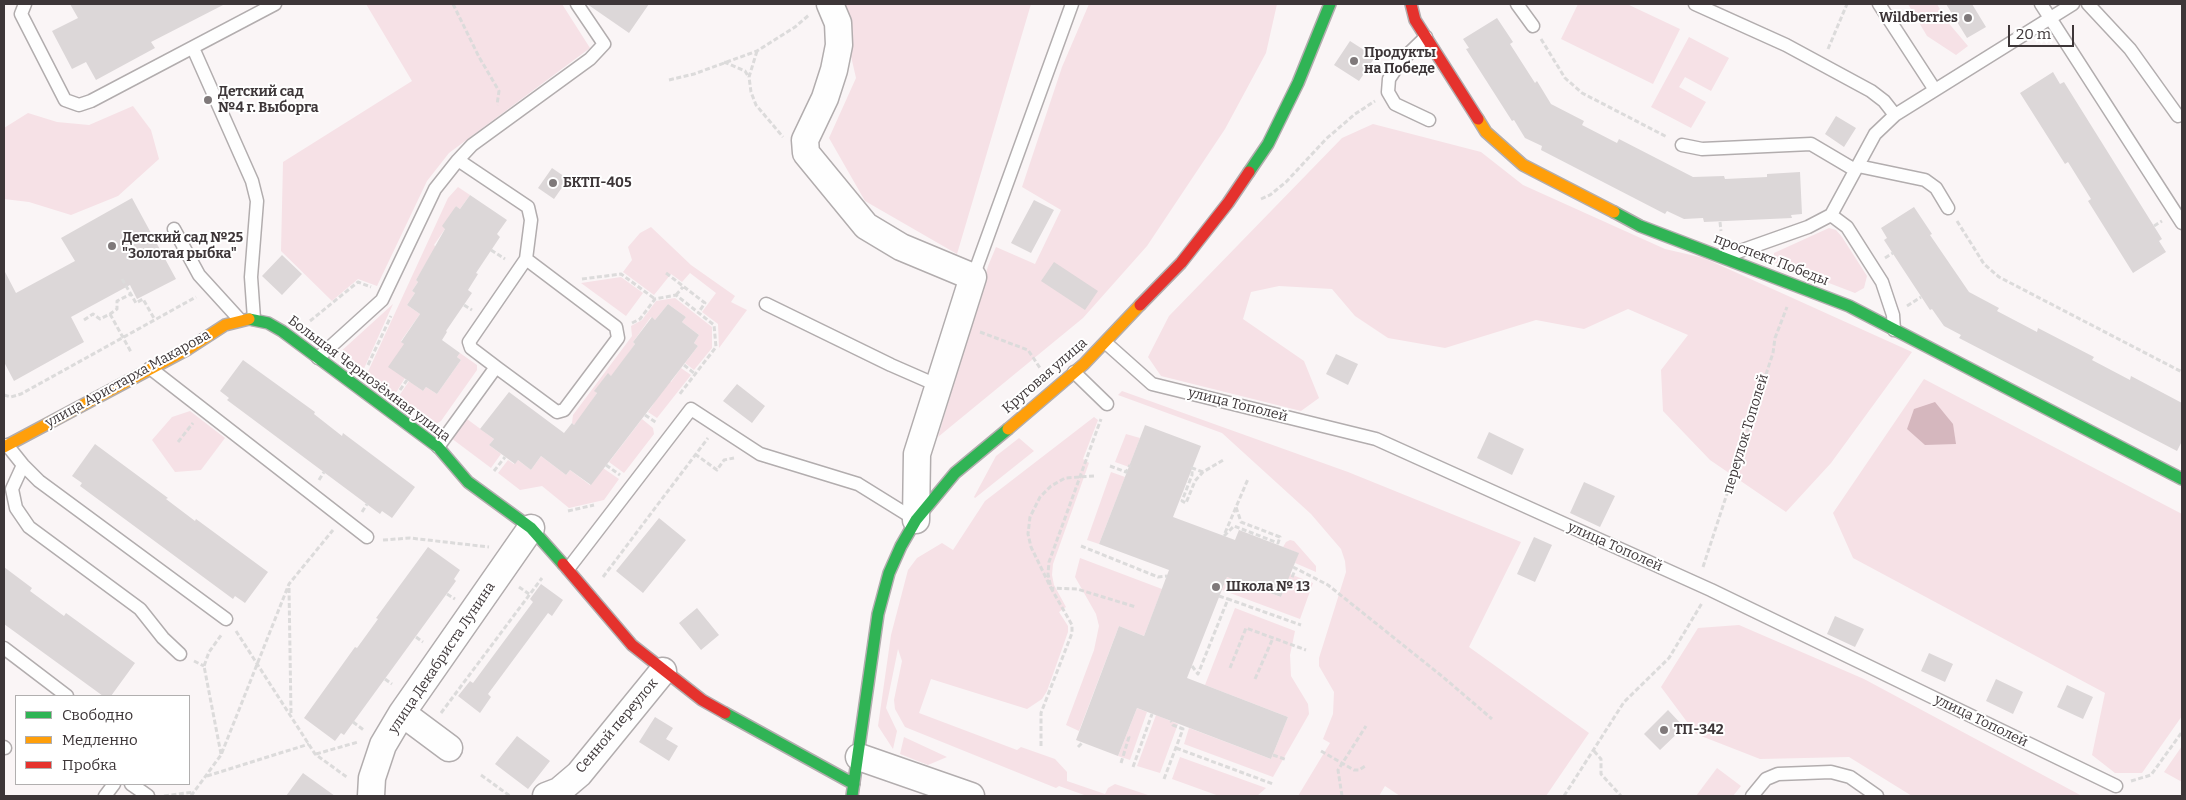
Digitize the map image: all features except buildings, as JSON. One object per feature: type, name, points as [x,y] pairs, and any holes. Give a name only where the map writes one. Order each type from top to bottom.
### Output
[{"type":"street","name":"Круговая улица","points":[[852,796],[878,614],[889,574],[901,546],[916,520],[955,473],[1106,343],[1181,262],[1228,203],[1268,144],[1298,82],[1330,4]]},
{"type":"street","name":"проспект Победы","points":[[1411,4],[1415,20],[1486,132],[1523,165],[1640,226],[1849,306],[2182,479]]},
{"type":"street","points":[[823,7],[838,23],[838,45],[834,70],[828,89],[805,140],[806,153],[866,226],[901,247],[973,277],[917,454],[916,520]]},
{"type":"street","name":"улица Аристарха Макарова","points":[[5,446],[188,349],[226,325],[240,320],[254,319]]},
{"type":"street","name":"Большая Чернозёмная улица","points":[[254,319],[268,323],[282,331],[438,447],[468,482],[531,528],[632,645],[663,671],[702,700],[854,784]]},
{"type":"street","name":"улица Декабриста Лунина","points":[[371,795],[372,778],[383,745],[402,713],[531,528]]},
{"type":"street","name":"Сенной переулок","points":[[546,796],[559,791],[579,774],[663,671]]},
{"type":"street","points":[[402,713],[449,748]]},
{"type":"street","points":[[859,757],[971,796]]},
{"type":"lane","points":[[25,4],[21,14],[65,100],[79,105],[91,101],[275,4]]},
{"type":"lane","points":[[318,358],[382,300],[435,189],[458,160],[472,145],[590,59],[604,44],[577,4]]},
{"type":"lane","points":[[973,277],[1072,4]]},
{"type":"lane","points":[[1517,4],[1533,26]]},
{"type":"lane","points":[[1695,4],[1786,45],[1871,91],[1884,101],[1895,116]]},
{"type":"lane","points":[[1879,4],[1935,90]]},
{"type":"lane","points":[[2041,4],[2182,223]]},
{"type":"lane","points":[[1722,257],[1808,227],[1831,215],[1875,134],[1895,116],[2073,4]]},
{"type":"lane","points":[[2088,4],[2130,49],[2178,116]]},
{"type":"lane","points":[[1426,37],[1401,61],[1389,79],[1388,92],[1395,104],[1429,120]]},
{"type":"lane","points":[[193,48],[252,181],[257,201],[251,277],[254,319]]},
{"type":"lane","points":[[1682,144],[1702,149],[1811,144],[1856,168],[1925,180],[1936,188],[1948,208]]},
{"type":"lane","points":[[458,160],[528,207],[531,220],[526,259],[470,342],[471,348],[557,412],[564,410],[618,338],[616,327],[526,259]]},
{"type":"lane","points":[[1831,215],[1846,227],[1882,282],[1893,315],[1894,330]]},
{"type":"lane","points":[[174,229],[199,275],[240,320]]},
{"type":"lane","points":[[766,304],[891,365],[939,386]]},
{"type":"lane","name":"улица Тополей","points":[[1106,343],[1152,384],[1376,439],[1710,590],[2116,786]]},
{"type":"lane","points":[[150,368],[367,537]]},
{"type":"lane","points":[[438,447],[496,368]]},
{"type":"lane","points":[[1074,372],[1106,408]]},
{"type":"lane","points":[[568,569],[691,409],[760,454],[858,484],[916,520]]},
{"type":"lane","points":[[5,446],[39,481],[228,621]]},
{"type":"lane","points":[[23,465],[12,489],[16,508],[29,527],[140,609],[162,638],[180,654]]},
{"type":"lane","points":[[4,648],[66,695]]},
{"type":"lane","points":[[1752,796],[1766,779],[1778,774],[1831,772],[1850,776],[1877,796]]},
{"type":"lane","points":[[105,796],[113,785]]},
{"type":"lane","points":[[132,785],[148,796]]},
{"type":"path","points":[[453,4],[479,57],[499,91],[493,130]]},
{"type":"path","points":[[1831,41],[1847,4]]},
{"type":"path","points":[[669,80],[694,74],[758,50],[823,7]]},
{"type":"path","points":[[1533,26],[1565,78],[1582,93],[1682,144]]},
{"type":"path","points":[[758,50],[749,77],[750,92],[756,105],[780,135],[806,153]]},
{"type":"path","points":[[724,62],[745,71],[749,77]]},
{"type":"path","points":[[1228,203],[1253,202],[1270,195],[1286,182],[1326,139],[1355,114],[1388,92]]},
{"type":"path","points":[[1948,208],[1984,264],[1998,277],[2182,372]]},
{"type":"path","points":[[1720,222],[1721,228]]},
{"type":"path","points":[[491,250],[512,264]]},
{"type":"path","points":[[666,273],[705,303],[698,313]]},
{"type":"path","points":[[574,280],[621,274],[655,299],[676,295],[683,286]]},
{"type":"path","points":[[122,279],[136,303],[143,299],[155,320]]},
{"type":"path","points":[[308,323],[358,282],[374,288]]},
{"type":"path","name":"переулок Тополей","points":[[1697,584],[1773,353],[1775,338],[1796,286]]},
{"type":"path","points":[[4,395],[11,397],[21,394],[193,299],[209,288]]},
{"type":"path","points":[[84,320],[93,314],[100,319],[110,314],[117,309],[117,301],[130,294]]},
{"type":"path","points":[[676,295],[714,325],[716,347],[677,398]]},
{"type":"path","points":[[1913,302],[1921,297]]},
{"type":"path","points":[[367,368],[392,313]]},
{"type":"path","points":[[110,314],[135,360]]},
{"type":"path","points":[[958,324],[1028,350],[1054,389]]},
{"type":"path","points":[[684,365],[695,374]]},
{"type":"path","points":[[1051,588],[1048,574],[1049,562],[1106,408]]},
{"type":"path","points":[[178,442],[203,410]]},
{"type":"path","points":[[645,414],[657,423],[658,429]]},
{"type":"path","points":[[657,423],[662,417]]},
{"type":"path","points":[[589,595],[710,436],[706,432]]},
{"type":"path","points":[[695,454],[717,470],[724,460],[734,458],[742,461]]},
{"type":"path","points":[[492,473],[504,457]]},
{"type":"path","points":[[1202,472],[1192,468],[1192,475],[1182,501],[1186,503],[1195,481],[1202,472],[1225,459]]},
{"type":"path","points":[[606,465],[624,478]]},
{"type":"path","points":[[1110,466],[1126,472],[1130,465]]},
{"type":"path","points":[[1041,746],[1040,713],[1072,632],[1072,625],[1031,547],[1028,534],[1030,517],[1040,497],[1064,478],[1094,476]]},
{"type":"path","points":[[1236,506],[1241,522],[1280,537],[1278,543],[1234,526],[1224,536],[1236,506],[1248,479]]},
{"type":"path","points":[[568,511],[596,505]]},
{"type":"path","points":[[191,796],[221,755],[289,584],[342,518]]},
{"type":"path","points":[[367,537],[376,541],[410,538],[492,548]]},
{"type":"path","points":[[1081,546],[1158,577],[1167,576]]},
{"type":"path","points":[[427,732],[558,557]]},
{"type":"path","points":[[1287,582],[1291,580],[1294,569],[1317,578],[1328,585],[1443,677],[1492,719]]},
{"type":"path","points":[[289,584],[291,716]]},
{"type":"path","points":[[1051,588],[1077,589],[1136,607]]},
{"type":"path","points":[[1564,796],[1624,702],[1669,658],[1710,590]]},
{"type":"path","points":[[1219,596],[1301,625]]},
{"type":"path","points":[[1192,666],[1198,674],[1228,599]]},
{"type":"path","points":[[228,621],[315,754],[371,795]]},
{"type":"path","points":[[1230,668],[1246,628],[1306,650]]},
{"type":"path","points":[[1256,679],[1273,638]]},
{"type":"path","points":[[209,652],[204,666],[221,755]]},
{"type":"path","points":[[1132,767],[1152,714]]},
{"type":"path","points":[[1164,779],[1183,729],[1173,725],[1171,721]]},
{"type":"path","points":[[1342,796],[1342,784],[1338,770],[1366,726]]},
{"type":"path","points":[[2116,786],[2151,774],[2182,732]]},
{"type":"path","points":[[1121,763],[1129,737],[1127,734]]},
{"type":"path","points":[[315,754],[365,740]]},
{"type":"path","points":[[1078,747],[1083,742]]},
{"type":"path","points":[[206,776],[309,744]]},
{"type":"path","points":[[1176,748],[1273,784]]},
{"type":"path","points":[[1321,751],[1354,770],[1359,770],[1365,766]]},
{"type":"path","points":[[1594,751],[1600,759],[1601,774],[1621,796]]},
{"type":"path","points":[[1273,755],[1287,760]]},
{"type":"path","points":[[480,775],[510,796]]},
{"type":"path","points":[[164,796],[194,792]]},
{"type":"shaded area","points":[[366,4],[562,4],[590,48],[449,153],[427,181],[377,286],[358,279],[332,301],[281,251],[283,162],[412,81]]},
{"type":"shaded area","points":[[839,4],[1031,4],[957,254],[865,201],[829,138],[856,78]]},
{"type":"shaded area","points":[[1089,4],[1277,4],[1266,53],[1225,129],[1147,246],[1083,318],[938,437],[988,266],[996,247],[1035,264],[1061,210],[1022,187],[1062,67]]},
{"type":"shaded area","points":[[1578,4],[1627,4],[1680,29],[1653,84],[1561,39]]},
{"type":"shaded area","points":[[1908,4],[1937,4],[1946,20],[1968,46],[1956,55],[1927,36]]},
{"type":"shaded area","points":[[1689,37],[1729,58],[1711,91],[1685,77],[1679,87],[1706,102],[1691,128],[1651,107]]},
{"type":"shaded area","points":[[133,106],[151,130],[159,159],[118,196],[71,215],[29,202],[4,199],[4,128],[28,113],[57,122],[89,125]]},
{"type":"shaded area","points":[[1373,124],[1481,152],[1523,185],[1665,249],[1704,258],[1912,352],[1831,463],[1786,512],[1710,460],[1663,411],[1661,370],[1688,335],[1628,309],[1584,329],[1536,320],[1445,348],[1388,338],[1355,316],[1332,289],[1279,286],[1251,292],[1243,319],[1304,361],[1319,398],[1301,411],[1161,376],[1148,357],[1169,316],[1342,138]]},
{"type":"shaded area","points":[[458,187],[470,195],[460,209],[456,206],[445,229],[434,245],[436,247],[416,280],[418,282],[412,291],[415,293],[407,305],[420,314],[401,341],[404,344],[405,378],[394,396],[366,376],[448,198]]},
{"type":"shaded area","points":[[651,227],[691,265],[735,296],[731,302],[747,310],[719,348],[718,324],[702,312],[716,293],[690,273],[682,282],[671,274],[654,295],[623,272],[632,260],[628,247],[640,233]]},
{"type":"shaded area","points":[[1829,228],[1836,230],[1842,237],[1867,276],[1864,288],[1855,293],[1774,262],[1774,253]]},
{"type":"shaded area","points":[[621,277],[643,293],[626,316],[581,283]]},
{"type":"shaded area","points":[[675,298],[712,327],[712,348],[694,370],[685,363],[698,346],[694,343],[699,335],[682,322],[686,317],[668,304],[655,320],[651,317],[612,377],[608,374],[595,391],[597,393],[591,402],[594,404],[574,425],[572,423],[573,415],[632,336],[631,326],[642,320],[656,301]]},
{"type":"shaded area","points":[[393,304],[362,373],[338,354]]},
{"type":"shaded area","points":[[460,353],[477,365],[477,370],[441,421],[434,425],[397,399],[409,381],[423,391],[426,387],[437,394],[461,360],[457,357]]},
{"type":"shaded area","points":[[681,368],[691,375],[657,418],[648,412],[654,403],[664,376],[671,382]]},
{"type":"shaded area","points":[[1924,379],[2182,514],[2182,716],[2142,773],[2115,773],[2092,755],[2105,693],[1853,558],[1833,513]]},
{"type":"shaded area","points":[[1122,391],[1348,472],[1521,542],[1469,647],[1589,733],[1546,796],[1400,796],[1385,786],[1379,796],[1298,796],[1330,743],[1323,739],[1333,714],[1334,692],[1319,666],[1319,658],[1346,572],[1341,549],[1311,514],[1222,433],[1118,395]]},
{"type":"shaded area","points":[[1935,402],[1953,424],[1956,444],[1925,445],[1907,429],[1914,409]]},
{"type":"shaded area","points":[[190,411],[225,438],[201,470],[175,472],[152,440],[172,417]]},
{"type":"shaded area","points":[[1094,417],[1098,420],[1083,459],[1089,463],[1053,564],[1052,575],[1054,585],[1066,607],[1059,612],[1068,626],[1068,632],[1047,691],[1042,699],[1027,709],[931,679],[919,713],[1017,750],[1021,747],[1055,759],[1067,772],[1067,781],[1105,794],[1108,788],[1115,784],[1151,796],[1087,796],[1059,786],[1056,788],[905,727],[895,709],[894,700],[902,661],[898,649],[886,708],[897,731],[893,749],[878,726],[891,635],[908,570],[917,558],[942,543],[953,550],[985,501]]},
{"type":"shaded area","points":[[467,419],[494,439],[489,445],[501,454],[491,468],[451,438]]},
{"type":"shaded area","points":[[642,419],[653,428],[654,434],[624,473],[609,462]]},
{"type":"shaded area","points":[[1126,434],[1140,438],[1129,467],[1115,462]]},
{"type":"shaded area","points":[[1019,438],[1034,451],[975,498],[996,456]]},
{"type":"shaded area","points":[[541,456],[566,475],[570,470],[590,485],[603,468],[619,479],[604,500],[569,508],[542,486],[520,490],[498,473],[508,460],[514,464],[518,460],[531,470]]},
{"type":"shaded area","points":[[1111,472],[1125,477],[1099,544],[1087,540]]},
{"type":"shaded area","points":[[1290,540],[1294,541],[1316,566],[1316,572],[1295,563],[1298,553],[1283,547]]},
{"type":"shaded area","points":[[1080,558],[1162,589],[1144,636],[1119,626],[1079,731],[1066,725],[1094,650],[1099,626],[1096,614],[1075,577]]},
{"type":"shaded area","points":[[1290,574],[1313,583],[1300,619],[1222,590],[1227,577],[1281,597]]},
{"type":"shaded area","points":[[1235,608],[1295,631],[1290,655],[1291,676],[1308,704],[1309,714],[1273,777],[1184,744],[1189,728],[1271,759],[1288,717],[1205,685]]},
{"type":"shaded area","points":[[1739,625],[1864,679],[2082,796],[1912,796],[1849,757],[1760,759],[1696,734],[1661,687],[1698,628]]},
{"type":"shaded area","points":[[1137,708],[1147,712],[1130,760],[1118,756]]},
{"type":"shaded area","points":[[1156,715],[1178,724],[1160,773],[1137,766]]},
{"type":"shaded area","points":[[904,737],[947,757],[928,765],[900,754]]},
{"type":"shaded area","points":[[2182,746],[2182,782],[2164,772]]},
{"type":"shaded area","points":[[1180,757],[1266,788],[1257,796],[1219,796],[1172,779]]},
{"type":"shaded area","points":[[1717,768],[1741,786],[1733,796],[1696,796]]},
{"type":"traffic: fast","points":[[1249,172],[1268,144],[1298,83],[1330,4]]},
{"type":"traffic: fast","points":[[1614,212],[1640,226],[1849,306],[2182,479]]},
{"type":"traffic: fast","points":[[249,319],[268,323],[282,331],[438,447],[468,482],[531,528],[563,564]]},
{"type":"traffic: fast","points":[[852,796],[878,614],[889,573],[901,546],[916,520],[955,473],[1008,429]]},
{"type":"traffic: fast","points":[[725,713],[854,784]]},
{"type":"traffic: slow","points":[[1478,119],[1486,132],[1523,165],[1614,212]]},
{"type":"traffic: slow","points":[[1008,429],[1084,364],[1140,305]]},
{"type":"traffic: slow","points":[[4,447],[188,349],[225,325],[249,319]]},
{"type":"traffic: jam","points":[[1411,4],[1415,20],[1478,119]]},
{"type":"traffic: jam","points":[[1140,305],[1181,263],[1228,203],[1249,172]]},
{"type":"traffic: jam","points":[[563,564],[632,645],[702,700],[725,713]]},
{"type":"place","name":"Wildberries","points":[[1968,18]]},
{"type":"place","name":"Продукты на Победе","points":[[1354,61]]},
{"type":"place","name":"Детский сад №4 г. Выборга","points":[[208,100]]},
{"type":"place","name":"БКТП-405","points":[[553,183]]},
{"type":"place","name":"Детский сад №25 \"Золотая рыбка\"","points":[[112,246]]},
{"type":"place","name":"Школа № 13","points":[[1216,587]]},
{"type":"place","name":"ТП-342","points":[[1664,730]]}]
